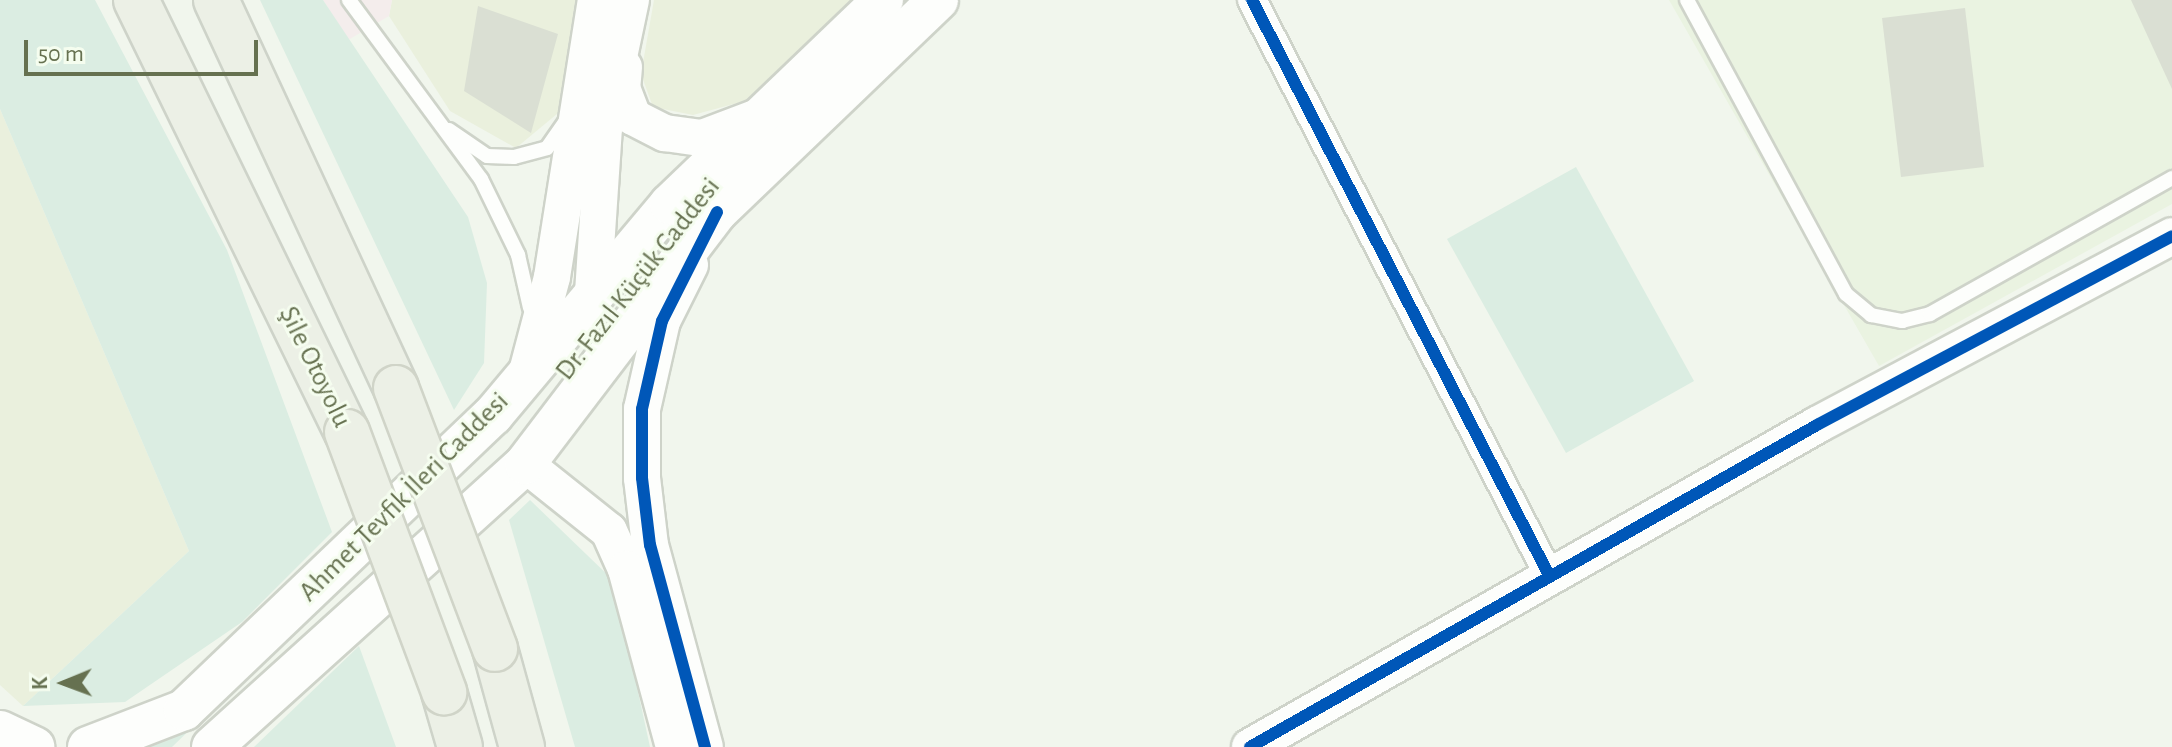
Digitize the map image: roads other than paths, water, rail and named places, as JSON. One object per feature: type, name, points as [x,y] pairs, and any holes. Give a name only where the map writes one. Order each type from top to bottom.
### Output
[{"type":"highway","name":"Şile Otoyolu","points":[[136,0],[347,432],[444,692],[460,747]]},
{"type":"highway","points":[[216,0],[396,388],[495,649],[522,747]]},
{"type":"highway","points":[[444,692],[453,747]]},
{"type":"main road","name":"Dr. Fazıl Küçük Caddesi","points":[[528,368],[670,204],[773,110],[883,0]]},
{"type":"main road","name":"Dr. Fazıl Küçük Caddesi","points":[[525,464],[717,212],[938,0]]},
{"type":"main road","points":[[525,464],[565,386],[587,331],[593,293]]},
{"type":"main road","name":"Ahmet Tevfik İleri Caddesi","points":[[88,747],[184,710],[493,415],[528,368]]},
{"type":"main road","name":"Ahmet Tevfik İleri Caddesi","points":[[212,747],[525,464]]},
{"type":"main road","points":[[0,731],[34,747]]},
{"type":"street","name":"Ahmet Tevfik İleri Caddesi","points":[[528,368],[552,277],[596,0]]},
{"type":"street","points":[[631,0],[622,88],[633,117],[665,133],[702,138],[773,110]]},
{"type":"street","points":[[593,293],[604,128],[631,0]]},
{"type":"street","points":[[1252,0],[1550,577]]},
{"type":"street","points":[[705,747],[650,545],[642,478],[642,409],[662,321],[717,212]]},
{"type":"street","points":[[1250,747],[1817,425],[2172,236]]},
{"type":"street","points":[[525,464],[609,531],[626,569],[674,747]]},
{"type":"lane","points":[[349,0],[481,179],[518,255],[531,296],[528,368]]},
{"type":"lane","points":[[1687,0],[1846,294],[1871,315],[1902,321],[1930,314],[2172,178]]},
{"type":"lane","points":[[438,123],[487,156],[514,157],[547,148],[578,101]]}]
